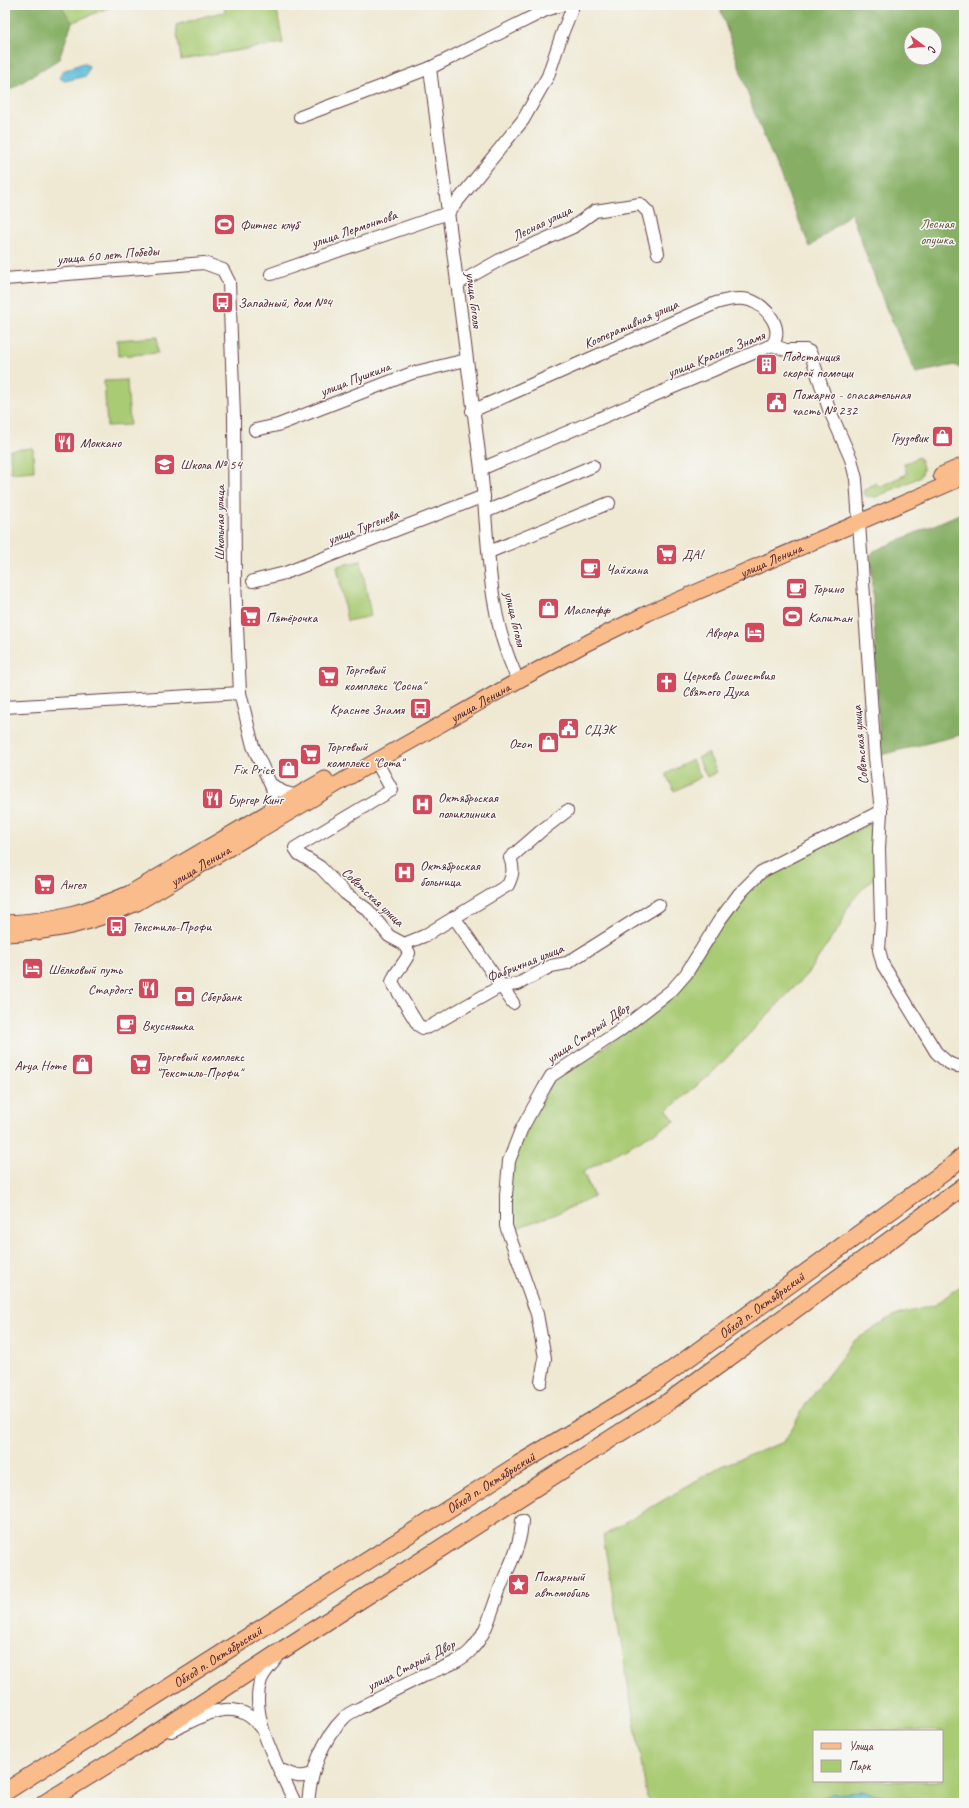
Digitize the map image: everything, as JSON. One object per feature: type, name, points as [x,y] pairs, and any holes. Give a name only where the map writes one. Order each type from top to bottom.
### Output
[{"type":"highway","name":"Обход п. Октябрьский","points":[[5,1792],[519,1464],[654,1383],[941,1174],[964,1155]]},
{"type":"highway","name":"Обход п. Октябрьский","points":[[45,1803],[134,1748],[284,1649],[668,1402],[964,1186]]},
{"type":"main road","name":"улица Ленина","points":[[5,934],[64,929],[109,915],[137,903],[518,680],[589,642],[648,613],[859,516],[964,465]]},
{"type":"main road","name":"улица Ленина","points":[[5,923],[33,922],[63,916],[106,903],[130,893],[514,671],[573,640],[646,604],[859,516],[964,477]]},
{"type":"street","points":[[300,117],[430,68],[546,10],[561,5]]},
{"type":"street","points":[[448,213],[523,120],[548,76],[572,9],[568,5]]},
{"type":"street","name":"улица Гоголя","points":[[430,68],[472,411],[481,469],[494,600],[499,627],[514,671]]},
{"type":"street","name":"Лесная улица","points":[[457,284],[505,257],[573,227],[595,211],[640,204],[648,212],[658,253]]},
{"type":"street","name":"улица Лермонтова","points":[[271,274],[448,213]]},
{"type":"street","name":"улица 60 лет Победы","points":[[5,279],[188,263],[204,263],[213,265]]},
{"type":"street","name":"Школьная улица","points":[[213,265],[223,270],[229,282],[234,420],[235,581],[240,693],[253,746],[272,785]]},
{"type":"street","name":"Кооперативная улица","points":[[472,411],[710,306],[727,300],[749,300],[758,304],[768,312],[777,332],[776,340],[772,346]]},
{"type":"street","name":"улица Красное Знамя","points":[[481,469],[772,346],[786,350],[806,350],[810,352],[829,409],[851,459],[856,479],[859,516]]},
{"type":"street","name":"улица Пушкина","points":[[255,430],[278,425],[412,373],[466,360]]},
{"type":"street","points":[[485,512],[593,466]]},
{"type":"street","name":"улица Тургенева","points":[[253,582],[279,575],[484,496]]},
{"type":"street","points":[[489,552],[609,503]]},
{"type":"street","name":"Советская улица","points":[[859,516],[875,758],[881,811],[881,921],[879,950],[882,965],[936,1052],[946,1062],[954,1066],[964,1066]]},
{"type":"street","points":[[5,707],[240,693]]},
{"type":"street","name":"Советская улица","points":[[376,762],[392,790],[294,848],[299,854],[320,867],[345,893],[368,910],[389,936],[404,944],[424,936],[508,885],[512,876],[512,865],[510,858],[567,811]]},
{"type":"street","points":[[272,785],[283,792],[297,796]]},
{"type":"street","points":[[267,814],[273,798],[272,785]]},
{"type":"street","name":"улица Старый Двор","points":[[541,1382],[545,1358],[539,1322],[506,1226],[506,1195],[509,1161],[521,1130],[551,1076],[618,1032],[672,990],[686,974],[719,920],[739,894],[761,872],[881,811]]},
{"type":"street","name":"Фабричная улица","points":[[404,944],[409,953],[406,960],[394,975],[392,982],[418,1025],[423,1028],[429,1027],[501,986],[518,984],[550,966],[567,963],[659,906]]},
{"type":"street","points":[[454,917],[513,1003]]},
{"type":"street","name":"улица Старый Двор","points":[[308,1803],[311,1779],[331,1734],[344,1717],[390,1691],[458,1660],[472,1650],[484,1632],[501,1585],[514,1559],[520,1541],[522,1520]]},
{"type":"street","points":[[281,1770],[293,1776],[311,1779],[294,1799],[262,1729],[257,1696],[262,1678],[284,1649]]},
{"type":"street","points":[[134,1748],[215,1711],[233,1709],[248,1716],[262,1729]]},
{"type":"green space","points":[[5,5],[115,5],[66,25]]},
{"type":"green space","points":[[5,5],[61,5],[72,23],[59,59],[5,93]]},
{"type":"green space","points":[[224,5],[276,5],[283,43],[181,60],[176,25],[209,15],[225,12]]},
{"type":"green space","name":"Лесная опушка","points":[[719,5],[964,5],[964,371],[955,365],[916,373],[886,308],[851,213],[810,247],[754,112]]},
{"type":"green space","points":[[157,337],[158,353],[118,356],[117,340]]},
{"type":"green space","points":[[127,380],[130,425],[107,426],[104,381]]},
{"type":"green space","points":[[33,448],[34,471],[11,473],[10,450]]},
{"type":"green space","points":[[919,457],[923,466],[923,471],[921,476],[918,478],[876,497],[866,496],[863,494],[864,490],[876,483],[879,487],[907,474],[904,464]]},
{"type":"green space","points":[[964,512],[964,734],[880,755],[871,555],[874,551]]},
{"type":"green space","points":[[361,561],[371,616],[347,621],[337,566]]},
{"type":"green space","points":[[708,753],[717,772],[707,777],[698,758]]},
{"type":"green space","points":[[692,760],[701,777],[674,791],[666,774]]},
{"type":"green space","points":[[873,823],[875,877],[859,892],[851,903],[842,923],[807,974],[710,1075],[667,1110],[675,1121],[583,1172],[594,1197],[553,1215],[516,1228],[508,1211],[509,1184],[518,1144],[550,1086],[563,1074],[643,1021],[671,999],[689,976],[723,917],[764,871]]},
{"type":"green space","points":[[964,1283],[964,1803],[934,1803],[903,1798],[832,1794],[806,1803],[648,1803],[603,1536],[721,1466],[784,1442],[806,1404],[854,1341],[893,1316],[935,1305]]},
{"type":"water","points":[[83,63],[89,66],[86,76],[65,81],[61,79],[60,75],[63,71]]},
{"type":"water","points":[[864,1792],[934,1803],[806,1803],[832,1794]]},
{"type":"place","name":"Фитнес клуб","points":[[224,224]]},
{"type":"place","name":"Западный, дом №4","points":[[223,302]]},
{"type":"place","name":"Подстанция скорой помощи","points":[[767,364]]},
{"type":"place","name":"Пожарно - спасательная часть № 232","points":[[776,402]]},
{"type":"place","name":"Грузовик","points":[[943,437]]},
{"type":"place","name":"Моккано","points":[[65,442]]},
{"type":"place","name":"Школа № 54","points":[[164,464]]},
{"type":"place","name":"ДА!","points":[[667,554]]},
{"type":"place","name":"Чайхана","points":[[591,569]]},
{"type":"place","name":"Торино","points":[[797,588]]},
{"type":"place","name":"Маслофф","points":[[548,609]]},
{"type":"place","name":"Пятёрочка","points":[[251,617]]},
{"type":"place","name":"Капитан","points":[[792,617]]},
{"type":"place","name":"Аврора","points":[[754,632]]},
{"type":"place","name":"Торговый комплекс \"Сосна\"","points":[[328,677]]},
{"type":"place","name":"Церковь Сошествия Святого Духа","points":[[667,683]]},
{"type":"place","name":"Красное Знамя","points":[[420,709]]},
{"type":"place","name":"СДЭК","points":[[568,729]]},
{"type":"place","name":"Ozon","points":[[548,743]]},
{"type":"place","name":"Торговый комплекс \"Сота\"","points":[[310,754]]},
{"type":"place","name":"Fix Price","points":[[289,769]]},
{"type":"place","name":"Бургер Кинг","points":[[212,799]]},
{"type":"place","name":"Октябрьская поликлиника","points":[[423,805]]},
{"type":"place","name":"Октябрьская больница","points":[[405,873]]},
{"type":"place","name":"Ангел","points":[[45,884]]},
{"type":"place","name":"Текстиль-Профи","points":[[116,926]]},
{"type":"place","name":"Шёлковый путь","points":[[33,969]]},
{"type":"place","name":"Стардогs","points":[[148,989]]},
{"type":"place","name":"Сбербанк","points":[[184,996]]},
{"type":"place","name":"Вкусняшка","points":[[127,1025]]},
{"type":"place","name":"Торговый комплекс \"Текстиль-Профи\"","points":[[140,1064]]},
{"type":"place","name":"Arya Home","points":[[82,1065]]},
{"type":"place","name":"Пожарный автомобиль","points":[[518,1584]]}]
